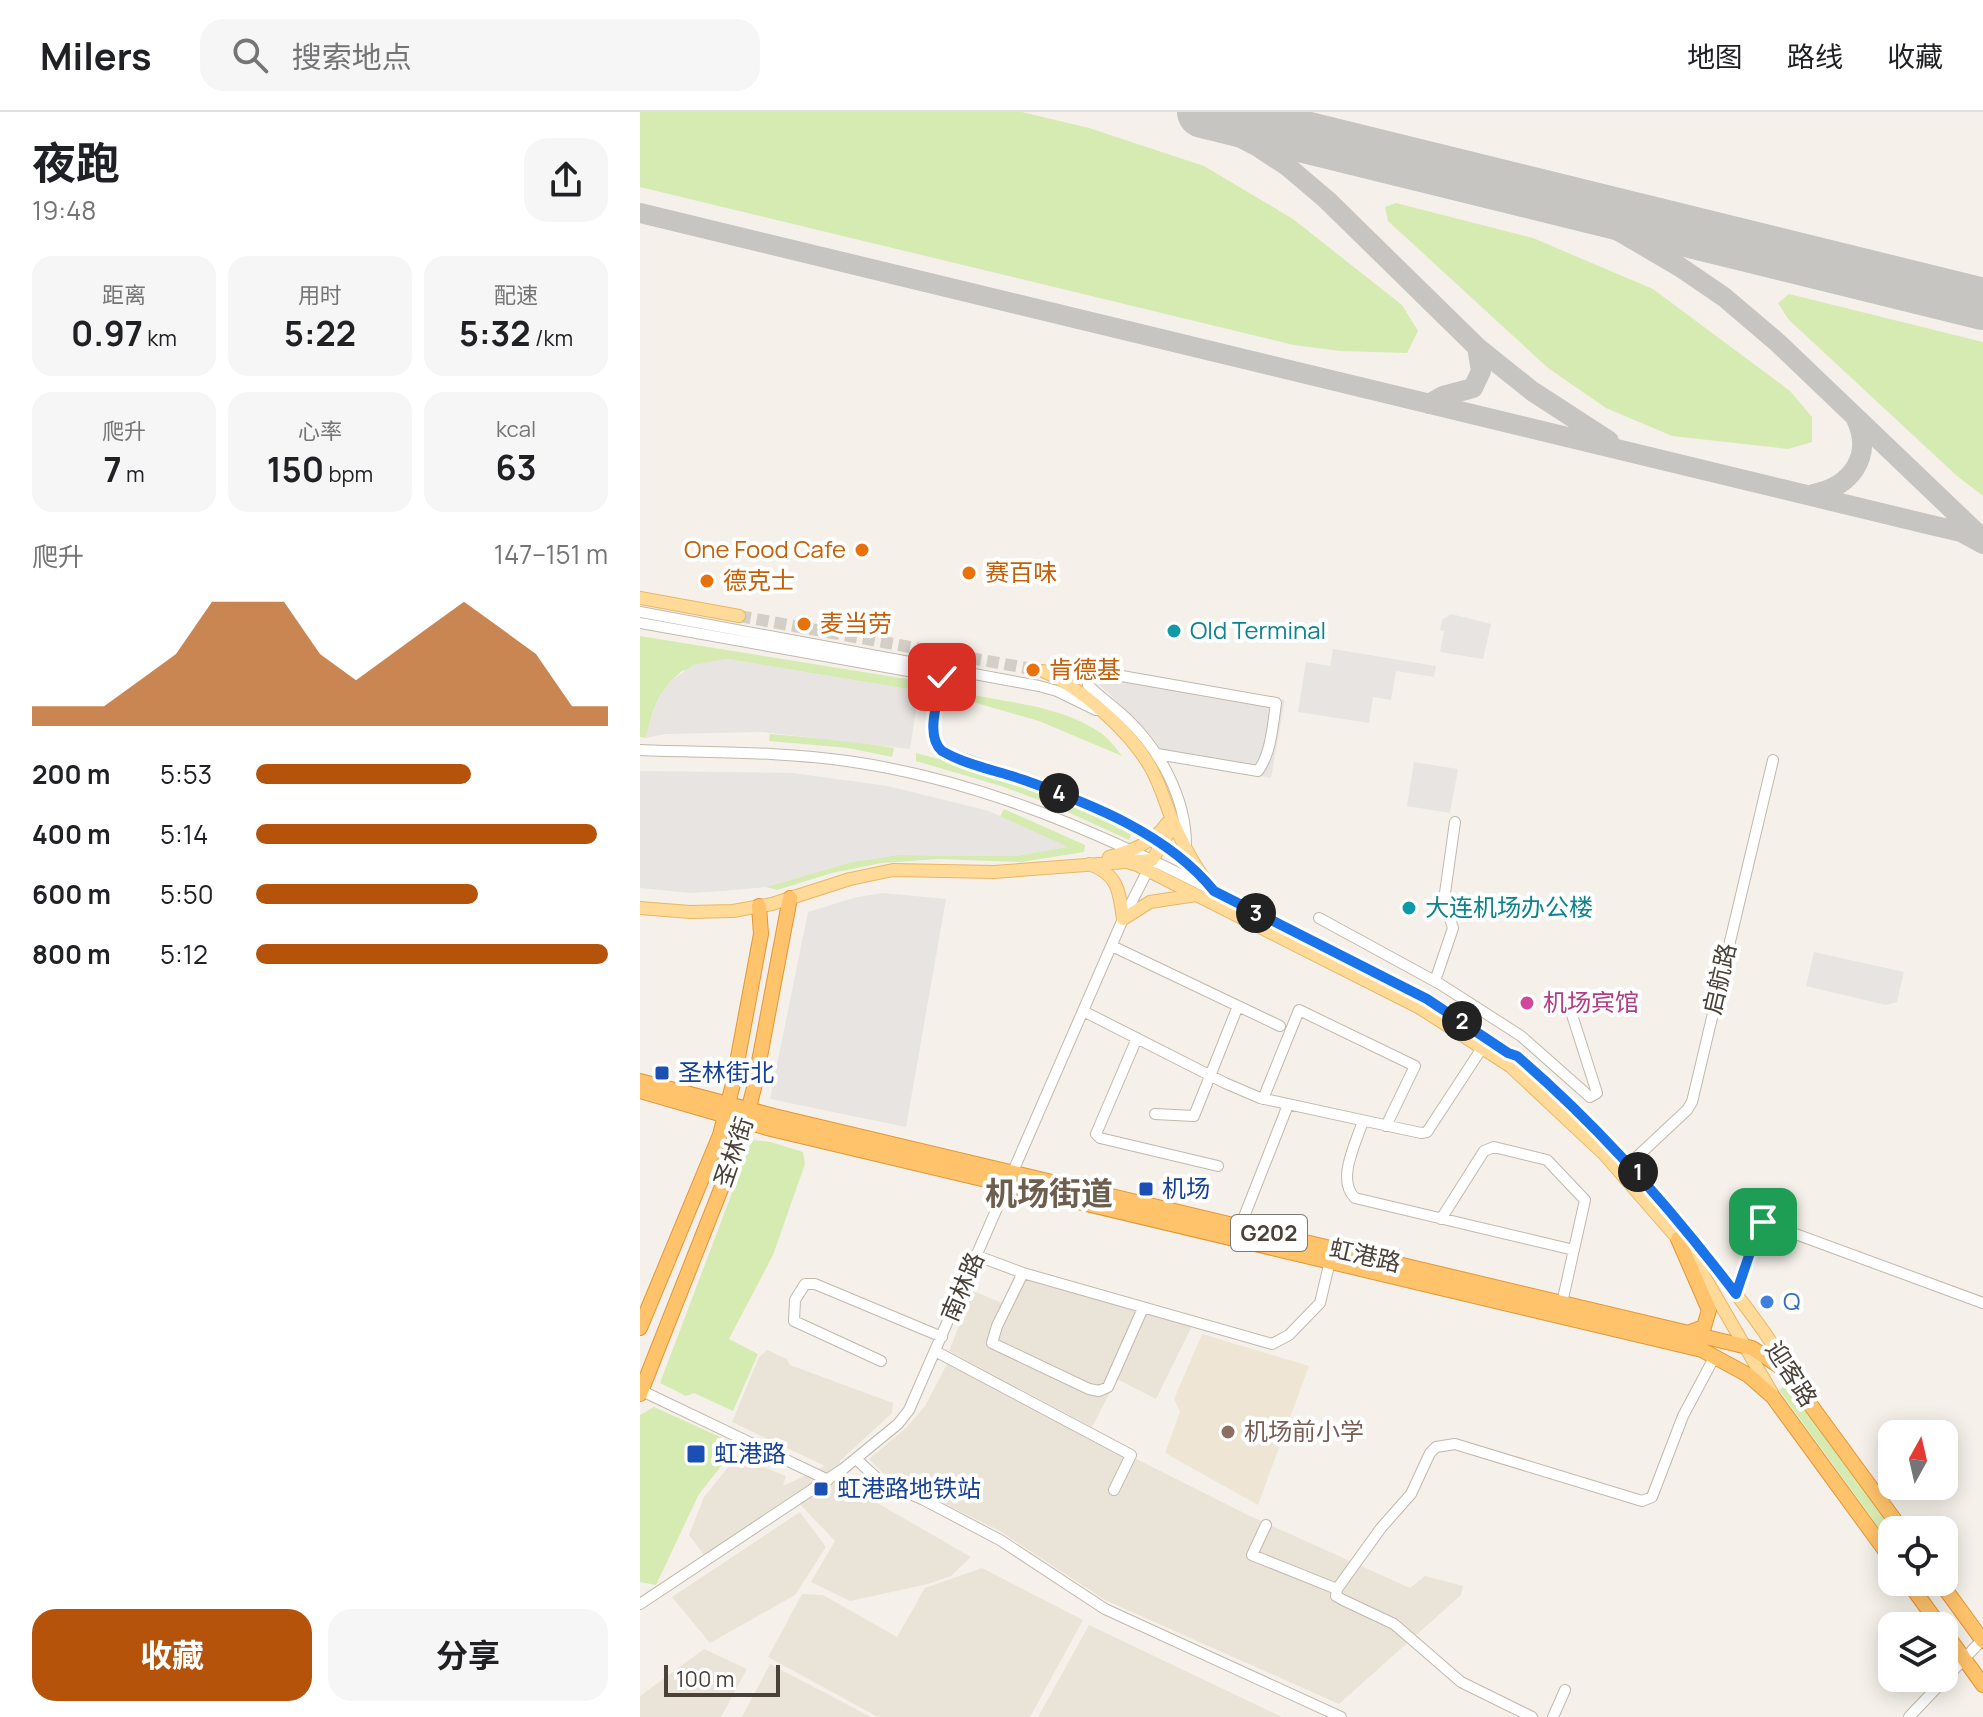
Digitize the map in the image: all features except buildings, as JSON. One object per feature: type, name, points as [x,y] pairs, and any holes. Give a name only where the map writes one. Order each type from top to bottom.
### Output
[{"type":"highway","name":"圣林街","points":[[641,1392],[735,1155],[747,1116],[790,898]]},
{"type":"highway","name":"圣林街","points":[[640,1328],[720,1135],[761,934],[759,906]]},
{"type":"highway","name":"虹港路","points":[[640,1081],[747,1116],[1011,1179],[1330,1261],[1694,1347],[1715,1356],[1761,1385],[1780,1406]]},
{"type":"highway","name":"虹港路","points":[[640,1091],[726,1110]]},
{"type":"highway","name":"虹港路","points":[[1011,1179],[1240,1227],[1744,1346],[1774,1360],[1797,1386]]},
{"type":"highway","points":[[1678,1239],[1709,1310],[1704,1327],[1688,1332]]},
{"type":"highway","name":"迎客路","points":[[1797,1386],[1892,1516]]},
{"type":"highway","name":"迎客路","points":[[1780,1406],[1878,1541]]},
{"type":"highway","points":[[1950,1596],[1982,1640]]},
{"type":"highway","points":[[1958,1651],[1983,1685]]},
{"type":"main road","points":[[640,598],[739,616]]},
{"type":"main road","points":[[1043,671],[1067,685],[1137,745],[1158,783],[1172,821],[1201,875],[1214,891]]},
{"type":"main road","points":[[1126,856],[1150,865],[1157,841],[1172,821]]},
{"type":"main road","points":[[640,908],[733,911],[893,870],[994,872],[1086,863],[1126,856],[1157,841]]},
{"type":"main road","points":[[1086,863],[1109,873],[1116,882],[1123,919],[1150,902],[1196,895]]},
{"type":"main road","name":"迎客路","points":[[1150,865],[1196,895],[1433,1015],[1510,1066],[1625,1168],[1689,1232],[1776,1349],[1797,1386]]},
{"type":"main road","name":"迎客路","points":[[1214,891],[1427,999],[1517,1056],[1548,1083],[1625,1168],[1678,1239],[1780,1406]]},
{"type":"street","points":[[640,612],[1039,686],[1057,691],[1105,715]]},
{"type":"street","points":[[640,623],[942,677],[933,728],[935,742],[942,751],[1057,792],[1157,841],[1201,875]]},
{"type":"street","points":[[1157,754],[1258,771],[1262,766],[1276,703],[1099,672],[1090,672],[1086,676],[1088,685],[1133,725],[1157,754],[1182,813],[1186,847]]},
{"type":"street","points":[[640,750],[782,754],[912,772],[1043,813],[1126,856]]},
{"type":"street","name":"启航路","points":[[1625,1168],[1692,1102],[1773,760]]},
{"type":"street","points":[[1435,981],[1453,928],[1444,900],[1455,822]]},
{"type":"street","points":[[1150,865],[1214,891]]},
{"type":"street","name":"南林路","points":[[640,1604],[828,1480],[903,1417],[942,1337],[1123,919],[1150,865]]},
{"type":"street","points":[[1319,918],[1435,981],[1521,1036],[1590,1097],[1597,1093],[1566,996]]},
{"type":"street","points":[[1112,946],[1280,1026]]},
{"type":"street","points":[[1155,1114],[1194,1116],[1238,1006]]},
{"type":"street","points":[[1263,1099],[1299,1010],[1415,1066],[1386,1126]]},
{"type":"street","points":[[1083,1011],[1263,1099],[1427,1132],[1482,1048]]},
{"type":"street","points":[[1508,1053],[1521,1036]]},
{"type":"street","points":[[1137,1038],[1096,1134],[1100,1138],[1218,1166]]},
{"type":"street","points":[[1240,1227],[1288,1105]]},
{"type":"street","points":[[1363,1121],[1347,1172],[1348,1192],[1355,1198],[1574,1250]]},
{"type":"street","points":[[1441,1219],[1484,1151],[1494,1147],[1547,1160],[1585,1200],[1562,1303]]},
{"type":"street","points":[[1736,1294],[1763,1222],[1983,1303]]},
{"type":"street","points":[[975,1255],[1023,1273],[1272,1344],[1289,1335],[1320,1303],[1330,1261]]},
{"type":"street","points":[[1023,1273],[992,1343],[1089,1389],[1099,1391],[1108,1387],[1143,1308]]},
{"type":"street","points":[[881,1361],[794,1321],[795,1300],[805,1284],[815,1284],[942,1337]]},
{"type":"street","points":[[935,1351],[1131,1455],[1114,1490]]},
{"type":"street","points":[[1528,1716],[1461,1682],[1394,1624],[1336,1596],[1337,1589],[1381,1528],[1411,1494],[1430,1453],[1445,1444],[1455,1444],[1642,1501],[1648,1500],[1652,1497],[1683,1416],[1715,1356]]},
{"type":"street","points":[[641,1392],[828,1480]]},
{"type":"street","points":[[856,1459],[880,1481],[1000,1540],[1105,1609],[1341,1717]]},
{"type":"street","points":[[1266,1525],[1252,1555],[1337,1589]]},
{"type":"street","points":[[1909,1717],[1982,1640]]},
{"type":"street","points":[[1553,1717],[1565,1690]]},
{"type":"shaded area","points":[[1451,614],[1491,624],[1483,659],[1440,652],[1444,631],[1440,630],[1442,620]]},
{"type":"shaded area","points":[[1333,649],[1436,666],[1434,677],[1396,671],[1391,700],[1373,697],[1369,723],[1298,712],[1306,662],[1330,666]]},
{"type":"shaded area","points":[[726,659],[919,691],[910,749],[762,732],[665,734],[646,738],[659,697],[671,681],[693,665]]},
{"type":"shaded area","points":[[1084,666],[1285,700],[1271,778],[1167,758],[1152,737]]},
{"type":"shaded area","points":[[1414,762],[1458,769],[1450,813],[1407,806]]},
{"type":"shaded area","points":[[640,771],[793,773],[888,786],[989,811],[1068,847],[1014,856],[898,855],[851,862],[766,887],[690,893],[640,888]]},
{"type":"shaded area","points":[[883,893],[946,899],[906,1127],[770,1099],[808,912],[857,897]]},
{"type":"shaded area","points":[[1814,952],[1904,972],[1897,1002],[1886,1005],[1806,986]]},
{"type":"shaded area","points":[[1014,1276],[1193,1324],[1156,1399],[1117,1379],[1092,1427],[949,1351],[973,1291],[1002,1303]]},
{"type":"shaded area","name":"机场前小学","points":[[1202,1334],[1309,1366],[1258,1505],[1165,1453],[1180,1412],[1174,1399]]},
{"type":"shaded area","points":[[767,1350],[787,1359],[790,1365],[893,1403],[892,1413],[840,1461],[839,1481],[971,1557],[951,1576],[850,1601],[811,1582],[835,1541],[792,1496],[705,1556],[689,1535],[704,1497],[737,1456],[786,1476],[783,1486],[825,1466],[732,1422],[759,1357]]},
{"type":"shaded area","points":[[947,1364],[1248,1515],[1410,1588],[1425,1576],[1463,1586],[1461,1595],[1339,1704],[1105,1600],[998,1530],[884,1474],[869,1459],[906,1428],[925,1406]]},
{"type":"shaded area","points":[[800,1512],[826,1547],[795,1595],[710,1643],[672,1597]]},
{"type":"shaded area","points":[[982,1568],[1083,1620],[1030,1717],[878,1717],[768,1657],[802,1594],[823,1595],[897,1637],[925,1588]]},
{"type":"shaded area","points":[[1089,1625],[1282,1717],[1038,1717]]},
{"type":"shaded area","points":[[704,1649],[747,1669],[721,1717],[640,1717],[640,1696]]},
{"type":"shaded area","points":[[770,1664],[871,1717],[742,1717]]},
{"type":"green space","points":[[640,112],[1022,112],[1089,128],[1204,166],[1293,219],[1402,305],[1418,331],[1407,353],[1340,351],[1294,345],[640,187]]},
{"type":"green space","points":[[1396,203],[1533,238],[1653,289],[1790,391],[1812,417],[1812,442],[1788,449],[1672,436],[1606,408],[1548,368],[1388,221],[1385,207]]},
{"type":"green space","points":[[1789,294],[1983,342],[1983,496],[1957,476],[1788,319],[1778,303]]},
{"type":"green space","points":[[640,636],[913,680],[919,691],[726,659],[682,671],[659,697],[646,738],[640,737]]},
{"type":"green space","points":[[967,694],[1070,717],[1101,733],[1122,756],[1039,721],[966,700]]},
{"type":"green space","points":[[770,734],[894,748],[892,757],[848,748],[769,741]]},
{"type":"green space","points":[[916,753],[1026,788],[1133,831],[1129,840],[1050,804],[916,761]]},
{"type":"green space","points":[[1004,809],[1085,845],[1084,852],[1021,862],[939,859],[882,863],[832,873],[777,890],[766,887],[851,862],[898,855],[1014,856],[1066,847],[1000,817]]},
{"type":"green space","points":[[752,1140],[771,1142],[803,1152],[805,1164],[773,1255],[729,1339],[758,1354],[733,1411],[694,1393],[686,1396],[660,1383]]},
{"type":"green space","points":[[1787,1384],[1882,1516],[1878,1516],[1878,1527],[1779,1390]]},
{"type":"green space","points":[[654,1407],[738,1445],[699,1494],[656,1585],[640,1582],[640,1415]]},
{"type":"taxiway","points":[[1191,112],[1287,166],[1327,200],[1477,347],[1532,391],[1609,441]]},
{"type":"taxiway","points":[[1488,181],[1598,219],[1724,297],[1778,343],[1980,536]]},
{"type":"taxiway","points":[[640,213],[1961,532],[1983,544]]},
{"type":"taxiway","points":[[1429,404],[1443,396],[1473,388],[1481,371],[1477,347]]},
{"type":"taxiway","points":[[1813,494],[1838,485],[1855,468],[1862,446],[1856,419]]},
{"type":"runway","points":[[1203,112],[1983,304]]},
{"type":"tunnel","points":[[739,616],[1043,671]]},
{"type":"place","name":"One Food Cafe","points":[[862,550]]},
{"type":"place","name":"赛百味","points":[[969,573]]},
{"type":"place","name":"德克士","points":[[707,581]]},
{"type":"place","name":"麦当劳","points":[[804,624]]},
{"type":"place","name":"Old Terminal","points":[[1174,631]]},
{"type":"place","name":"肯德基","points":[[1033,670]]},
{"type":"place","name":"大连机场办公楼","points":[[1409,908]]},
{"type":"place","name":"机场宾馆","points":[[1527,1003]]},
{"type":"place","name":"圣林街北","points":[[662,1073]]},
{"type":"place","name":"机场","points":[[1146,1189]]},
{"type":"place","name":"Q","points":[[1767,1302]]},
{"type":"place","name":"机场前小学","points":[[1228,1432]]},
{"type":"place","name":"虹港路","points":[[696,1454]]},
{"type":"place","name":"虹港路地铁站","points":[[821,1489]]},
{"type":"district","name":"机场街道","points":[[1049,1194]]},
{"type":"route","points":[[942,677],[933,737],[942,751],[1057,792],[1133,827],[1153,838],[1201,875],[1214,891],[1427,999],[1517,1056],[1580,1113],[1637,1171],[1736,1294],[1763,1222]]}]
